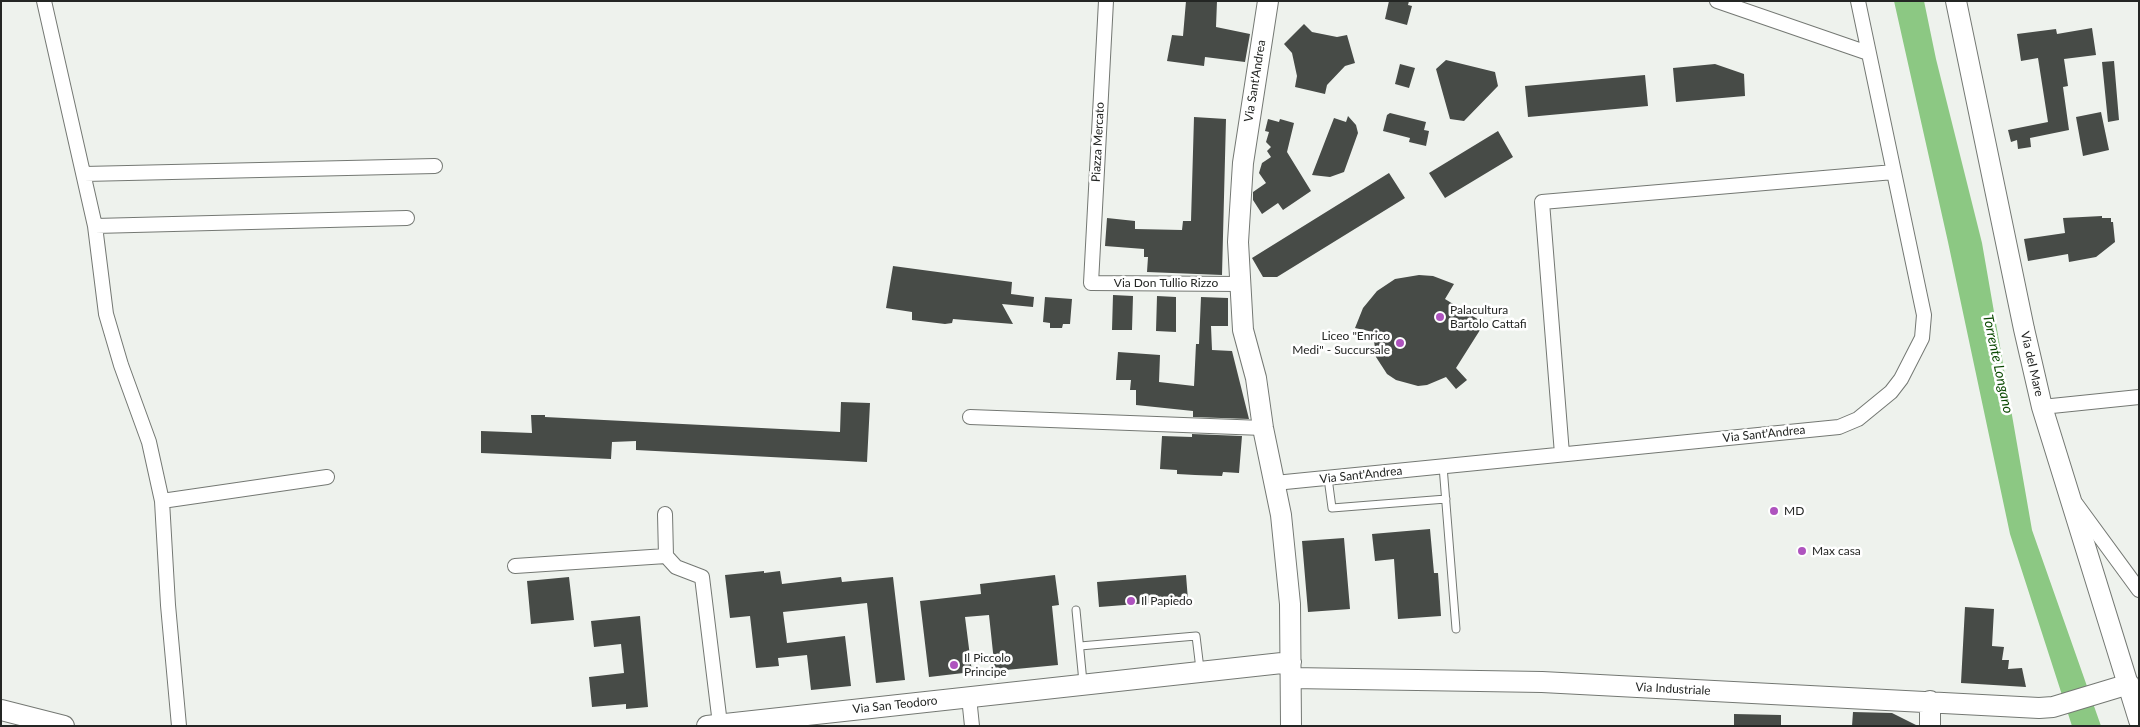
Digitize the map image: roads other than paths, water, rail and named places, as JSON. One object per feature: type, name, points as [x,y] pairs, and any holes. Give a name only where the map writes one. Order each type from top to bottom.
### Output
[{"type":"street","points":[[44,1],[95,226],[106,314],[121,365],[149,442],[162,501],[168,605],[179,726]]},
{"type":"street","name":"Piazza Mercato","points":[[1091,283],[1106,1]]},
{"type":"street","name":"Via Sant'Andrea","points":[[1268,1],[1242,163],[1238,242],[1243,330],[1256,378],[1263,428],[1281,515],[1290,604],[1291,726]]},
{"type":"street","points":[[1717,1],[1868,53]]},
{"type":"street","name":"Via Sant'Andrea","points":[[1274,483],[1840,427],[1858,419],[1891,392],[1901,379],[1922,338],[1924,315],[1858,1]]},
{"type":"street","name":"Via del Mare","points":[[1956,1],[2042,407],[2139,720]]},
{"type":"street","points":[[84,174],[435,166]]},
{"type":"street","points":[[1562,454],[1542,202],[1894,172]]},
{"type":"street","points":[[95,226],[407,218]]},
{"type":"street","name":"Via Don Tullio Rizzo","points":[[1091,283],[1240,284]]},
{"type":"street","points":[[2042,407],[2139,397]]},
{"type":"street","points":[[970,416],[1263,428]]},
{"type":"street","points":[[162,501],[327,477]]},
{"type":"street","points":[[2068,493],[2139,590]]},
{"type":"street","points":[[665,514],[666,556],[676,567],[702,577],[713,725]]},
{"type":"street","points":[[515,566],[666,556]]},
{"type":"street","points":[[2124,570],[2139,568]]},
{"type":"street","name":"Via Industriale","points":[[1292,670],[2039,708],[2053,706],[2128,684]]},
{"type":"street","name":"Via San Teodoro","points":[[713,725],[1200,672],[1292,670]]},
{"type":"street","points":[[969,697],[972,726]]},
{"type":"street","points":[[1930,701],[1930,726]]},
{"type":"street","points":[[1,710],[64,726]]},
{"type":"lane","points":[[1443,466],[1456,629]]},
{"type":"lane","points":[[1328,478],[1332,508],[1446,499]]},
{"type":"lane","points":[[1076,610],[1084,685]]},
{"type":"lane","points":[[1080,646],[1196,636],[1200,672]]},
{"type":"water","name":"Torrente Longano","points":[[1894,1],[1924,1],[1936,59],[1982,243],[2032,530],[2101,726],[2072,726],[2010,534],[1948,242]]},
{"type":"place","name":"Palacultura Bartolo Cattafi","points":[[1440,317]]},
{"type":"place","name":"Liceo \"Enrico Medi\" - Succursale","points":[[1400,343]]},
{"type":"place","name":"MD","points":[[1774,511]]},
{"type":"place","name":"Max casa","points":[[1802,551]]},
{"type":"place","name":"Il Papiedo","points":[[1131,601]]},
{"type":"place","name":"Il Piccolo Principe","points":[[954,665]]}]
